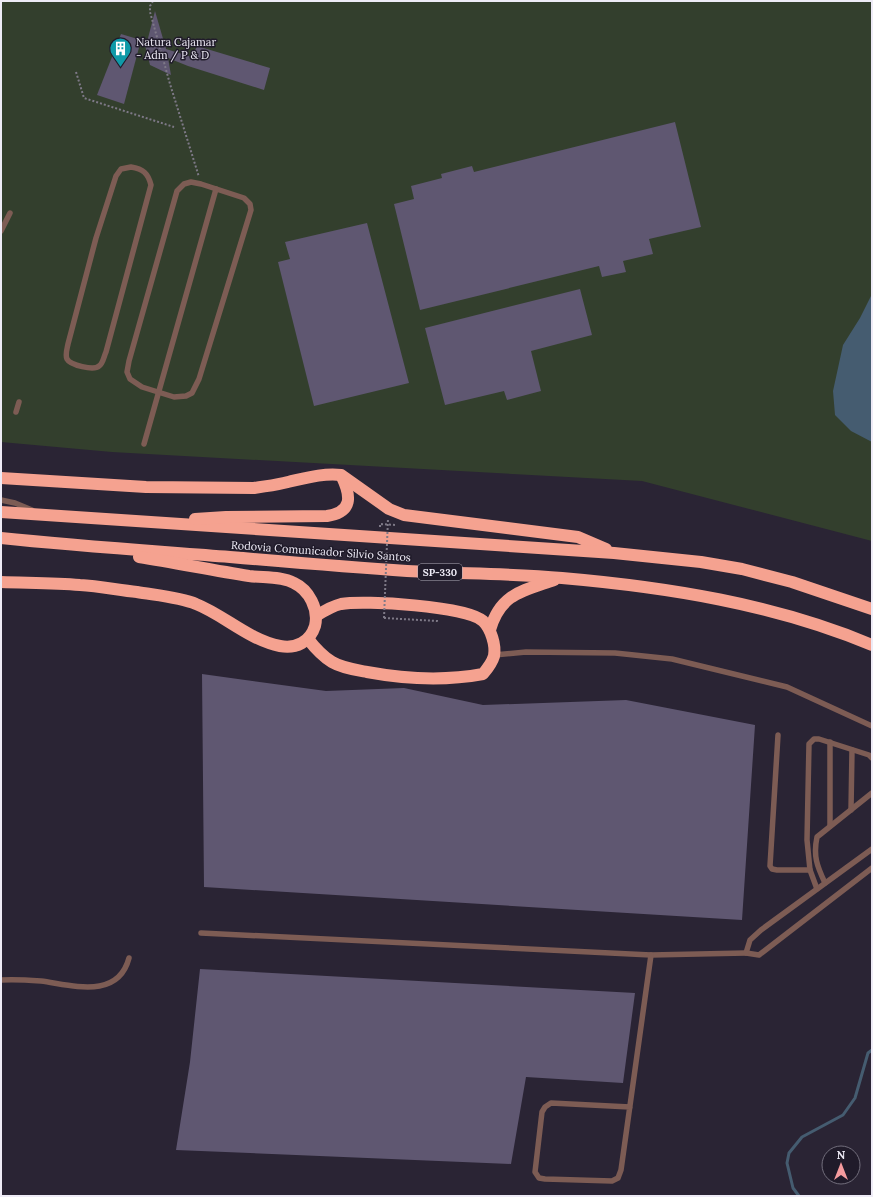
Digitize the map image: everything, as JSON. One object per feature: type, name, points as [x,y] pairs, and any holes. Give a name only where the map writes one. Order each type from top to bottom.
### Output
[{"type":"highway","points":[[1,478],[146,486],[254,488],[326,474],[341,476],[389,510],[404,515],[578,537],[614,552]]},
{"type":"highway","points":[[163,522],[226,517],[327,516],[336,514],[342,511],[347,505],[349,499],[348,488],[341,476]]},
{"type":"highway","name":"Rodovia Comunicador Silvio Santos","points":[[1,512],[614,552],[701,562],[742,569],[792,582],[872,609]]},
{"type":"highway","name":"Rodovia Comunicador Silvio Santos","points":[[1,538],[408,571],[560,578],[628,585],[674,592],[772,611],[872,645]]},
{"type":"highway","points":[[1,582],[80,585],[161,596],[196,604],[257,638],[280,646],[290,647],[301,644],[308,639],[314,628],[316,616],[312,601],[306,591],[294,583],[282,579],[251,576],[63,544]]},
{"type":"highway","points":[[490,630],[497,611],[512,597],[526,590],[560,578]]},
{"type":"highway","points":[[308,639],[320,653],[333,663],[355,670],[385,675],[428,678],[463,678],[483,674],[490,666],[494,655],[494,645],[490,630],[483,621],[468,615],[421,606],[353,603],[328,609],[316,616]]},
{"type":"lane","points":[[131,167],[139,168],[148,174],[151,185],[114,327],[100,366],[90,368],[68,362],[66,357],[68,344],[96,238],[116,176],[121,169],[131,167]]},
{"type":"lane","points":[[191,182],[216,189],[244,198],[250,204],[251,210],[195,389],[192,393],[186,396],[174,397],[142,387],[130,379],[127,372],[129,361],[177,191],[184,184],[191,182]]},
{"type":"lane","points":[[144,444],[216,189]]},
{"type":"lane","points":[[1,231],[10,213]]},
{"type":"lane","points":[[16,412],[19,402]]},
{"type":"lane","points":[[1,500],[15,503],[43,514]]},
{"type":"lane","points":[[494,655],[526,652],[615,653],[672,660],[787,688],[872,726]]},
{"type":"lane","points":[[778,734],[770,866],[772,869],[777,870],[810,870]]},
{"type":"lane","points":[[817,889],[810,870],[807,840],[809,744],[814,739],[819,739],[869,755],[872,758]]},
{"type":"lane","points":[[830,742],[830,826]]},
{"type":"lane","points":[[851,810],[852,750]]},
{"type":"lane","points":[[825,883],[816,865],[815,848],[817,838],[872,793]]},
{"type":"lane","points":[[746,953],[750,940],[872,849]]},
{"type":"lane","points":[[201,933],[651,955],[746,953],[759,955],[872,868]]},
{"type":"lane","points":[[630,1107],[551,1103],[544,1106],[535,1172],[539,1178],[612,1181],[618,1178],[621,1170],[630,1107],[651,955]]},
{"type":"lane","points":[[1,980],[41,982],[77,988],[94,987],[108,984],[120,977],[126,968],[129,958]]},
{"type":"path","points":[[153,1],[150,6],[150,12],[170,84],[199,176]]},
{"type":"path","points":[[76,72],[84,98],[174,127]]},
{"type":"path","points":[[388,519],[384,618],[437,621],[437,617]]},
{"type":"path","points":[[390,615],[414,616]]},
{"type":"green space","points":[[1,1],[872,1],[872,541],[642,481],[112,452],[1,442]]},
{"type":"water","points":[[872,294],[872,442],[851,431],[835,415],[833,391],[843,345],[860,318]]},
{"type":"building","points":[[155,11],[166,49],[192,57],[197,46],[270,68],[264,90],[188,66],[168,58],[171,75],[150,65],[144,41],[147,42]]},
{"type":"building","name":"Natura Cajamar - Adm / P & D","points":[[121,34],[141,40],[124,104],[97,95]]},
{"type":"building","points":[[675,122],[701,227],[649,239],[653,254],[623,261],[626,272],[602,277],[599,266],[420,310],[394,204],[414,199],[411,186],[442,178],[441,174],[472,166],[474,172]]},
{"type":"building","points":[[367,223],[409,383],[314,406],[278,262],[290,259],[285,242]]},
{"type":"building","points":[[580,289],[592,335],[531,351],[541,391],[507,400],[504,391],[445,405],[425,328]]},
{"type":"building","points":[[202,674],[326,691],[404,688],[483,705],[626,700],[755,725],[742,920],[204,887]]},
{"type":"building","points":[[200,969],[635,993],[623,1083],[526,1077],[511,1164],[176,1150],[190,1062]]},
{"type":"waterway","points":[[799,1196],[793,1188],[787,1163],[789,1153],[802,1137],[843,1115],[855,1098],[868,1053],[872,1050]]},
{"type":"place","name":"Natura Cajamar - Adm / P & D","points":[[121,68]]}]
